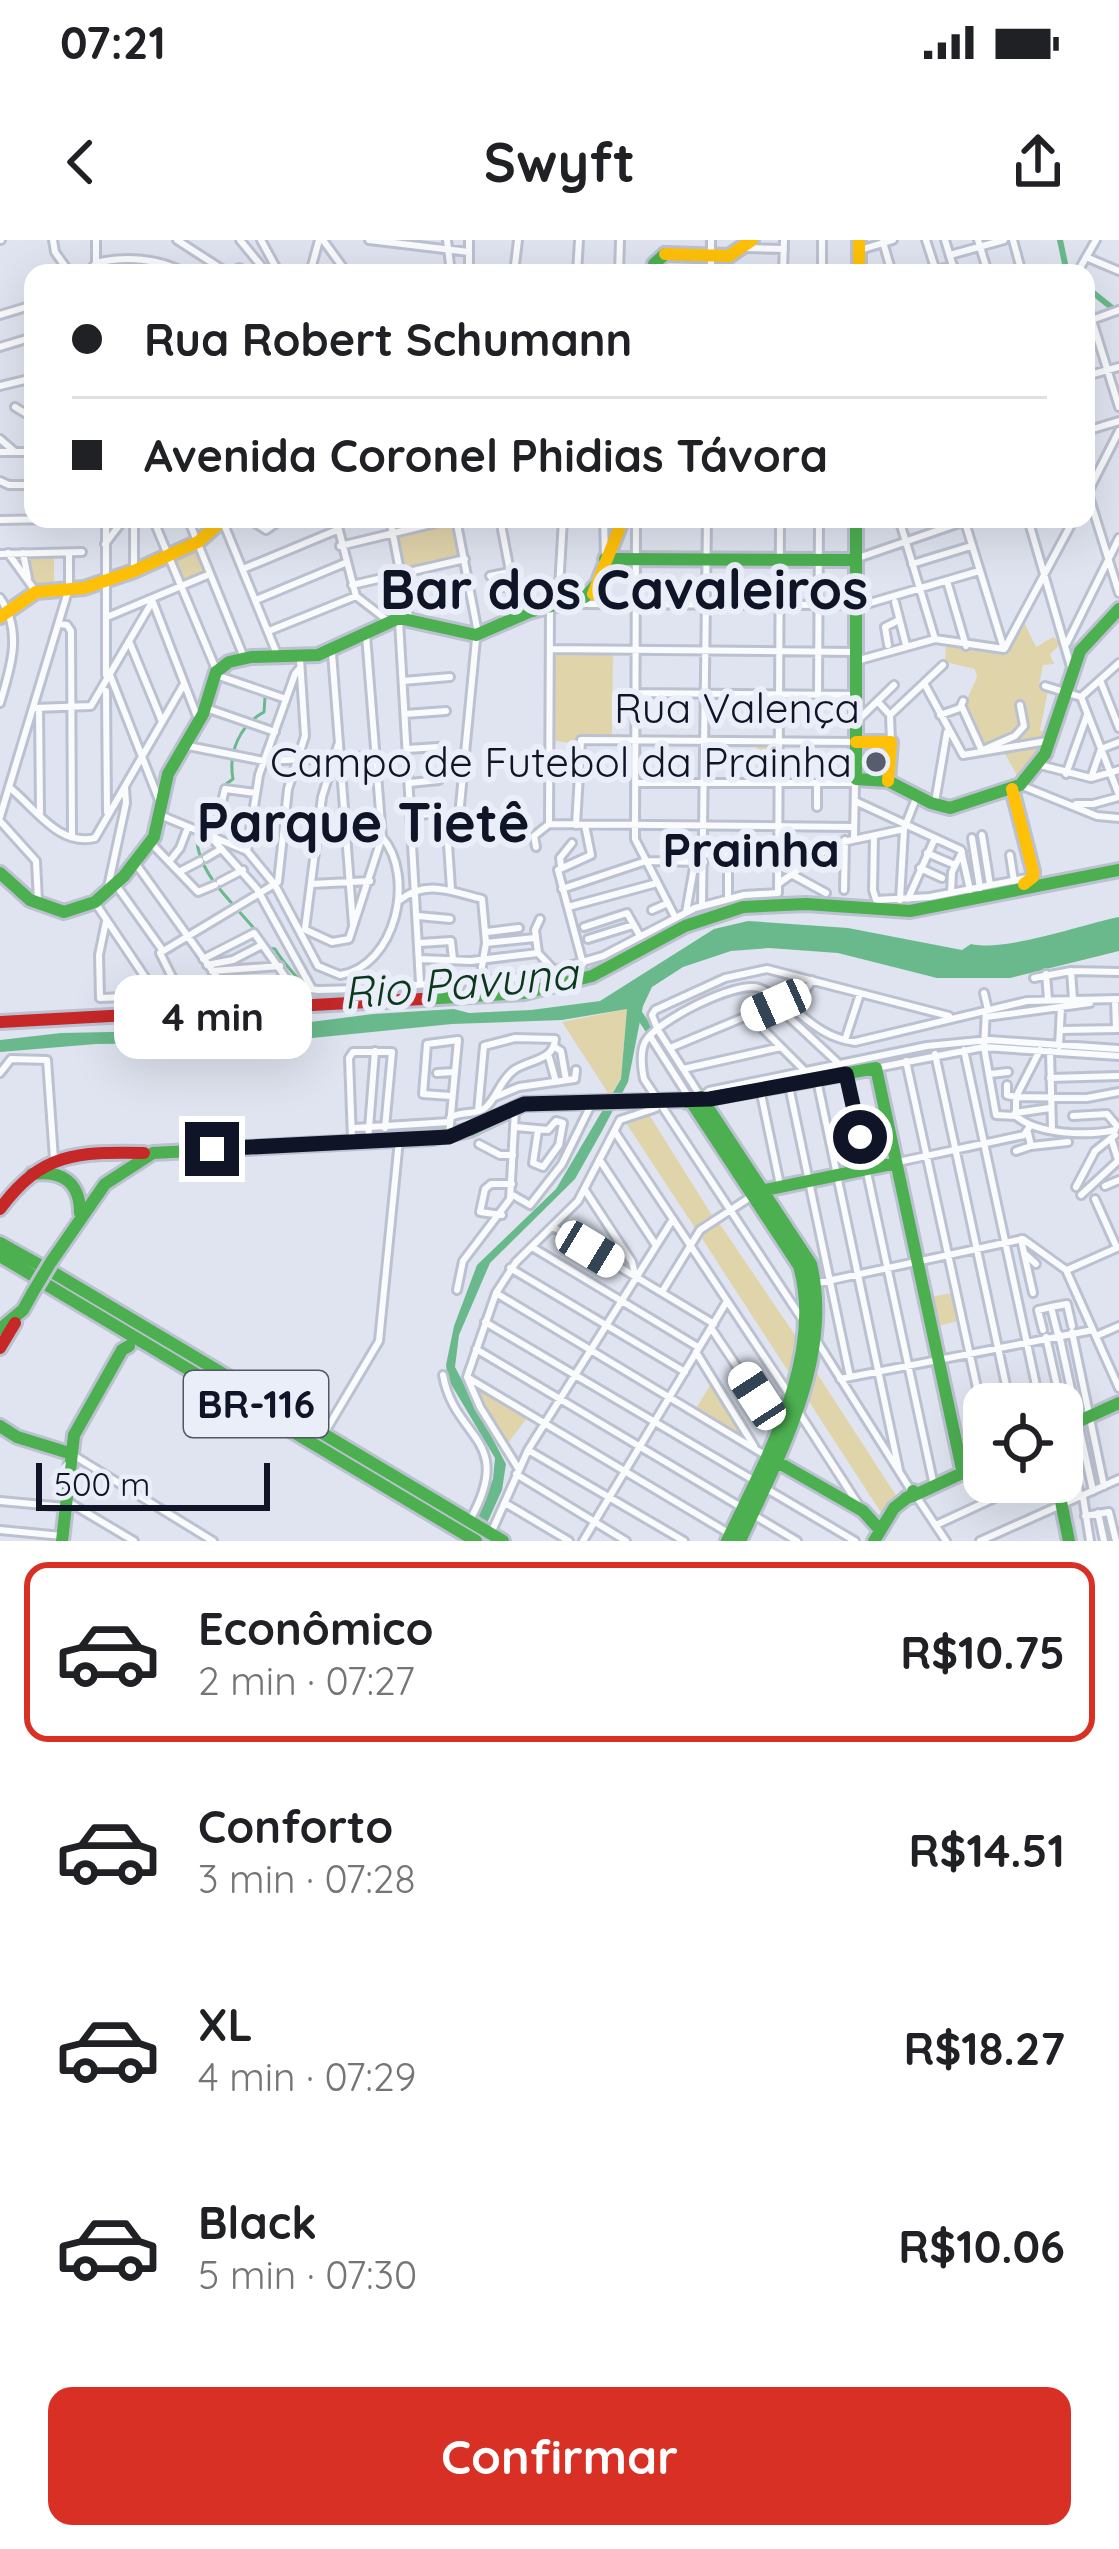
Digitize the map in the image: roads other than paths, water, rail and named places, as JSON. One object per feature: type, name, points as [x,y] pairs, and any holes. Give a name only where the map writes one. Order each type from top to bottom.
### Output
[{"type":"main road","points":[[667,264],[729,256],[748,244]]},
{"type":"main road","points":[[3,609],[32,586],[69,588],[106,582],[197,542],[213,528]]},
{"type":"main road","points":[[0,874],[38,904],[64,912],[95,902],[151,843],[168,774],[203,715],[216,672],[244,657],[278,657],[300,663],[398,619],[477,635],[513,618],[577,603],[596,585],[606,543],[617,528]]},
{"type":"main road","points":[[856,528],[856,781],[889,781],[934,804],[958,807],[1016,787],[1040,765],[1084,646],[1119,609]]},
{"type":"main road","points":[[605,559],[856,560]]},
{"type":"main road","name":"Rua Valença","points":[[856,742],[891,742]]},
{"type":"main road","points":[[889,781],[891,742]]},
{"type":"main road","points":[[1016,787],[1031,857],[1052,878]]},
{"type":"main road","points":[[1016,787],[1033,871],[1033,877],[1022,881]]},
{"type":"main road","points":[[0,1018],[312,995],[517,987],[600,965],[694,916],[737,904],[799,899],[918,904],[1022,881],[1119,867]]},
{"type":"main road","points":[[312,995],[508,994],[554,988],[607,969],[686,926],[743,908],[806,904],[910,911],[1119,867]]},
{"type":"main road","points":[[0,1210],[23,1177],[53,1166],[353,1135],[393,1139],[515,1107],[591,1103],[662,1107],[789,1086],[875,1062],[963,1474],[916,1492],[894,1508],[877,1536],[863,1511],[768,1457]]},
{"type":"main road","points":[[696,1098],[804,1275],[808,1330],[798,1417],[768,1457]]},
{"type":"main road","points":[[1,1338],[103,1184],[127,1164],[153,1153]]},
{"type":"main road","points":[[757,1193],[896,1162]]},
{"type":"main road","points":[[53,1166],[75,1192],[75,1223]]},
{"type":"main road","points":[[736,1539],[760,1484],[825,1281],[757,1193]]},
{"type":"main road","points":[[0,1250],[43,1276]]},
{"type":"main road","name":"BR-116","points":[[0,1266],[43,1276],[224,1375],[479,1534]]},
{"type":"main road","name":"BR-116","points":[[43,1276],[479,1534]]},
{"type":"main road","name":"BR-116","points":[[43,1276],[346,1464],[434,1516],[479,1534]]},
{"type":"main road","name":"BR-116","points":[[43,1276],[90,1321],[124,1345],[346,1464]]},
{"type":"main road","points":[[90,1321],[153,1348]]},
{"type":"main road","points":[[62,1539],[69,1453],[84,1412],[124,1345]]},
{"type":"main road","points":[[224,1375],[270,1412]]},
{"type":"main road","points":[[1083,1420],[1119,1403]]},
{"type":"main road","points":[[0,1426],[17,1437],[69,1453]]},
{"type":"main road","points":[[1061,1503],[1069,1541]]},
{"type":"street","points":[[96,240],[96,262],[168,264]]},
{"type":"street","points":[[178,240],[214,264]]},
{"type":"street","points":[[240,240],[260,264]]},
{"type":"street","points":[[369,240],[469,252]]},
{"type":"street","points":[[446,240],[450,264]]},
{"type":"street","points":[[469,240],[470,264]]},
{"type":"street","points":[[711,240],[711,264]]},
{"type":"street","points":[[859,245],[893,240]]},
{"type":"street","points":[[945,240],[953,264]]},
{"type":"street","points":[[950,255],[979,243],[1008,240]]},
{"type":"street","points":[[1082,264],[1096,240]]},
{"type":"street","points":[[317,241],[339,264]]},
{"type":"street","points":[[748,244],[784,245]]},
{"type":"street","points":[[1086,257],[1119,271]]},
{"type":"street","points":[[143,260],[145,264]]},
{"type":"street","points":[[1095,336],[1119,406]]},
{"type":"street","points":[[1095,374],[1119,367]]},
{"type":"street","points":[[15,407],[24,412]]},
{"type":"street","points":[[1095,477],[1119,431]]},
{"type":"street","points":[[0,439],[17,453]]},
{"type":"street","points":[[0,452],[24,453]]},
{"type":"street","points":[[1095,516],[1119,593]]},
{"type":"street","points":[[108,528],[109,534]]},
{"type":"street","points":[[107,815],[104,544],[115,528]]},
{"type":"street","points":[[134,528],[134,571]]},
{"type":"street","points":[[157,528],[216,672],[286,699]]},
{"type":"street","points":[[192,528],[244,657]]},
{"type":"street","points":[[227,528],[278,657]]},
{"type":"street","points":[[392,528],[400,575],[398,619],[420,982]]},
{"type":"street","points":[[340,546],[415,528]]},
{"type":"street","points":[[451,889],[447,830],[459,818],[477,635],[456,528]]},
{"type":"street","points":[[502,528],[513,618]]},
{"type":"street","points":[[550,825],[550,649],[562,528]]},
{"type":"street","points":[[605,528],[606,543]]},
{"type":"street","points":[[636,528],[637,847],[675,917]]},
{"type":"street","points":[[686,912],[706,827],[707,528]]},
{"type":"street","points":[[778,888],[780,528]]},
{"type":"street","points":[[818,694],[819,528]]},
{"type":"street","points":[[902,528],[935,638]]},
{"type":"street","points":[[856,560],[868,551],[942,528]]},
{"type":"street","points":[[968,528],[1004,649]]},
{"type":"street","points":[[1031,528],[1072,670]]},
{"type":"street","points":[[1004,649],[1068,528]]},
{"type":"street","points":[[243,569],[337,530],[356,596],[398,619]]},
{"type":"street","points":[[1066,646],[1119,538]]},
{"type":"street","points":[[913,564],[971,546]]},
{"type":"street","points":[[4,554],[82,552]]},
{"type":"street","points":[[23,553],[32,586]]},
{"type":"street","points":[[38,904],[37,863],[0,819],[69,588],[69,553]]},
{"type":"street","points":[[4,554],[32,586]]},
{"type":"street","points":[[352,585],[465,559]]},
{"type":"street","points":[[256,600],[345,563]]},
{"type":"street","points":[[577,603],[855,606],[979,571]]},
{"type":"street","points":[[490,576],[510,572]]},
{"type":"street","points":[[106,617],[210,574]]},
{"type":"street","points":[[947,580],[966,646]]},
{"type":"street","points":[[494,589],[512,585]]},
{"type":"street","points":[[269,632],[356,596]]},
{"type":"street","points":[[152,600],[108,677],[106,691],[161,808],[188,827],[211,835],[243,870],[312,995]]},
{"type":"street","points":[[152,600],[184,684],[203,715],[250,722],[275,732]]},
{"type":"street","points":[[895,602],[907,645]]},
{"type":"street","points":[[0,703],[14,648],[3,609]]},
{"type":"street","points":[[888,645],[885,627],[899,620]]},
{"type":"street","points":[[59,624],[71,631],[72,837]]},
{"type":"street","points":[[302,927],[326,941],[349,939],[382,837],[366,632]]},
{"type":"street","points":[[550,649],[818,651],[855,657],[935,638],[1004,649]]},
{"type":"street","points":[[129,641],[161,719]]},
{"type":"street","points":[[302,927],[321,803],[340,741],[332,649]]},
{"type":"street","points":[[247,851],[264,761],[300,663]]},
{"type":"street","points":[[162,954],[275,885],[287,789],[305,730],[300,663]]},
{"type":"street","points":[[1081,697],[1119,663]]},
{"type":"street","points":[[890,715],[943,665]]},
{"type":"street","points":[[403,681],[450,677]]},
{"type":"street","points":[[1100,680],[1119,728]]},
{"type":"street","points":[[924,683],[962,755],[1050,740]]},
{"type":"street","points":[[9,787],[52,828],[72,837],[95,838],[184,684]]},
{"type":"street","points":[[855,722],[894,685]]},
{"type":"street","points":[[1045,686],[1081,697]]},
{"type":"street","points":[[36,708],[88,707],[106,691]]},
{"type":"street","points":[[1107,696],[1119,691]]},
{"type":"street","points":[[635,693],[855,695]]},
{"type":"street","points":[[1069,803],[1093,804],[1119,796],[1115,772],[1081,697]]},
{"type":"street","points":[[878,701],[890,715],[891,742]]},
{"type":"street","points":[[940,715],[963,703],[978,752]]},
{"type":"street","points":[[978,752],[1015,736],[1024,726],[1020,705]]},
{"type":"street","points":[[36,708],[40,813]]},
{"type":"street","points":[[405,715],[446,711]]},
{"type":"street","points":[[1066,774],[1088,714]]},
{"type":"street","points":[[934,804],[947,729]]},
{"type":"street","name":"Rua Valença","points":[[581,825],[579,743],[583,740],[856,742]]},
{"type":"street","points":[[1091,778],[1101,749],[1119,742]]},
{"type":"street","points":[[185,746],[264,761],[375,756]]},
{"type":"street","points":[[407,749],[439,747]]},
{"type":"street","points":[[337,759],[356,907]]},
{"type":"street","points":[[1040,765],[1091,778],[1115,772]]},
{"type":"street","points":[[410,783],[439,780]]},
{"type":"street","points":[[635,783],[856,781],[844,890]]},
{"type":"street","points":[[124,784],[126,803],[111,887],[162,954],[180,993]]},
{"type":"street","points":[[817,784],[818,807]]},
{"type":"street","points":[[1016,787],[1097,816],[1119,818]]},
{"type":"street","points":[[211,835],[227,788],[256,793]]},
{"type":"street","points":[[856,801],[962,852]]},
{"type":"street","points":[[904,900],[904,827],[915,801]]},
{"type":"street","points":[[412,815],[433,814]]},
{"type":"street","points":[[536,847],[534,836],[550,825],[854,827]]},
{"type":"street","points":[[560,866],[591,855],[581,825]]},
{"type":"street","points":[[169,862],[188,827]]},
{"type":"street","points":[[106,921],[99,955],[99,998],[258,992],[291,986],[312,995],[420,982],[520,979],[603,956],[702,906],[778,888],[822,850],[904,827]]},
{"type":"street","points":[[874,836],[875,899],[904,900],[1022,881],[1010,855]]},
{"type":"street","points":[[178,872],[222,845],[247,851],[302,927],[318,966],[346,975],[375,957],[400,900],[396,859],[382,837]]},
{"type":"street","points":[[980,888],[977,837],[991,886]]},
{"type":"street","points":[[904,900],[935,838]]},
{"type":"street","points":[[151,843],[198,892],[243,870]]},
{"type":"street","points":[[572,843],[560,858],[562,889],[583,964]]},
{"type":"street","points":[[951,893],[962,852]]},
{"type":"street","points":[[962,852],[970,890]]},
{"type":"street","points":[[927,853],[955,865]]},
{"type":"street","points":[[562,889],[646,861],[728,854],[779,856]]},
{"type":"street","points":[[728,854],[728,898]]},
{"type":"street","points":[[701,859],[702,906]]},
{"type":"street","points":[[136,864],[226,991]]},
{"type":"street","points":[[920,868],[942,878]]},
{"type":"street","points":[[793,875],[826,893]]},
{"type":"street","points":[[311,884],[370,881]]},
{"type":"street","points":[[568,907],[658,883]]},
{"type":"street","points":[[400,900],[417,890],[451,889],[483,901],[486,943],[475,979]]},
{"type":"street","points":[[95,902],[158,995]]},
{"type":"street","points":[[652,910],[668,903]]},
{"type":"street","points":[[584,926],[628,913],[640,936]]},
{"type":"street","points":[[418,916],[449,919]]},
{"type":"street","points":[[540,919],[535,938],[538,953],[555,971]]},
{"type":"street","points":[[603,956],[592,937],[646,919]]},
{"type":"street","points":[[486,932],[519,928]]},
{"type":"street","points":[[207,965],[254,933],[291,986]]},
{"type":"street","points":[[104,937],[116,934]]},
{"type":"street","points":[[486,943],[535,938]]},
{"type":"street","points":[[420,943],[452,941],[453,959]]},
{"type":"street","points":[[207,965],[233,960],[262,945]]},
{"type":"street","points":[[420,959],[478,960],[538,953]]},
{"type":"street","points":[[207,965],[280,966]]},
{"type":"street","points":[[696,1098],[654,1033],[653,1012],[745,971],[767,969],[952,1017]]},
{"type":"street","points":[[1031,1146],[1029,1130],[1016,1115],[1016,1096],[1061,1030],[1071,971]]},
{"type":"street","points":[[1034,977],[1071,971],[1119,972]]},
{"type":"street","points":[[1046,974],[1048,999]]},
{"type":"street","points":[[346,975],[349,988]]},
{"type":"street","points":[[795,1009],[812,980]]},
{"type":"street","points":[[916,1492],[909,1366],[842,1071],[767,993],[747,987],[732,991],[675,1016],[654,1033],[643,1048],[643,1077],[946,1541]]},
{"type":"street","points":[[984,993],[984,1044],[997,1117],[1050,1108]]},
{"type":"street","points":[[845,1040],[860,994]]},
{"type":"street","points":[[987,1013],[1048,999],[1069,1003]]},
{"type":"street","points":[[670,1048],[780,1003],[795,1009],[829,1037],[855,1042],[952,1017],[1117,999],[1118,1029],[1061,1030]]},
{"type":"street","points":[[751,1016],[811,1078],[860,1273],[899,1471]]},
{"type":"street","points":[[654,1033],[670,1048],[696,1098]]},
{"type":"street","points":[[478,1111],[485,1046],[552,1037],[561,1051],[566,1081]]},
{"type":"street","points":[[821,1047],[829,1037]]},
{"type":"street","points":[[449,1125],[458,1040],[429,1044],[424,1049],[423,1094],[451,1096]]},
{"type":"street","points":[[449,1125],[458,1112],[488,1106],[510,1073],[548,1056],[556,1044]]},
{"type":"street","points":[[984,1044],[1052,1049]]},
{"type":"street","points":[[875,1062],[906,1061],[984,1044],[1119,1052]]},
{"type":"street","points":[[875,1062],[927,1046],[964,1047]]},
{"type":"street","points":[[683,1069],[781,1047]]},
{"type":"street","points":[[964,1047],[1036,1383]]},
{"type":"street","points":[[1052,1049],[1052,1129]]},
{"type":"street","points":[[323,1435],[379,1341],[393,1139],[391,1050],[349,1055],[353,1135]]},
{"type":"street","points":[[369,1134],[375,1051]]},
{"type":"street","points":[[935,1054],[1006,1383]]},
{"type":"street","points":[[548,1056],[556,1082]]},
{"type":"street","points":[[0,1073],[11,1059],[47,1060],[53,1166]]},
{"type":"street","points":[[906,1061],[976,1383]]},
{"type":"street","points":[[492,1098],[519,1088],[566,1081],[578,1077],[576,1070]]},
{"type":"street","points":[[437,1073],[454,1072]]},
{"type":"street","points":[[990,1074],[1008,1072]]},
{"type":"street","points":[[1050,1078],[1119,1076]]},
{"type":"street","points":[[696,1098],[709,1091],[811,1078]]},
{"type":"street","points":[[1006,1085],[1007,1095],[1016,1096],[1087,1098],[1119,1093]]},
{"type":"street","points":[[789,1086],[825,1281],[850,1377]]},
{"type":"street","points":[[760,1089],[781,1188]]},
{"type":"street","points":[[502,1215],[480,1212],[485,1189],[491,1184],[511,1189],[530,1205],[562,1163],[591,1103]]},
{"type":"street","points":[[626,1541],[517,1471],[467,1377],[496,1293],[510,1268],[584,1190],[632,1105]]},
{"type":"street","points":[[457,1289],[466,1256],[502,1215],[511,1189],[515,1107]]},
{"type":"street","points":[[1073,1116],[1106,1114],[1116,1131],[1119,1160],[1079,1191],[1095,1151],[1116,1131]]},
{"type":"street","points":[[516,1127],[550,1130],[556,1121],[563,1123],[559,1145],[545,1167],[533,1163],[538,1130]]},
{"type":"street","points":[[896,1162],[1029,1130],[1116,1131]]},
{"type":"street","points":[[614,1131],[789,1394]]},
{"type":"street","points":[[1016,1151],[1068,1142]]},
{"type":"street","points":[[479,1144],[500,1155],[513,1155]]},
{"type":"street","points":[[600,1161],[655,1244]]},
{"type":"street","points":[[1106,1186],[1119,1180]]},
{"type":"street","points":[[584,1190],[632,1262],[635,1276]]},
{"type":"street","points":[[662,1292],[700,1230],[757,1193]]},
{"type":"street","points":[[1066,1270],[1118,1247],[1095,1199]]},
{"type":"street","points":[[479,1534],[505,1503],[528,1450],[673,1219]]},
{"type":"street","points":[[553,1227],[712,1326],[778,1428]]},
{"type":"street","points":[[825,1281],[1021,1239],[1031,1242],[1066,1270],[1119,1388]]},
{"type":"street","points":[[1021,1239],[1033,1293]]},
{"type":"street","points":[[532,1247],[697,1350],[768,1457]]},
{"type":"street","points":[[1024,1253],[1036,1264]]},
{"type":"street","points":[[510,1268],[685,1372]]},
{"type":"street","points":[[496,1293],[768,1457]]},
{"type":"street","points":[[583,1541],[728,1301]]},
{"type":"street","points":[[1055,1383],[1038,1310],[1067,1304],[1073,1383]]},
{"type":"street","points":[[1051,1307],[1067,1383]]},
{"type":"street","points":[[485,1322],[855,1541]]},
{"type":"street","points":[[840,1379],[1027,1342],[1044,1334],[1072,1329],[1094,1333],[1119,1326]]},
{"type":"street","points":[[476,1349],[797,1541]]},
{"type":"street","points":[[443,1376],[447,1393],[488,1459],[479,1534]]},
{"type":"street","points":[[467,1377],[736,1539]]},
{"type":"street","points":[[798,1417],[863,1511]]},
{"type":"street","points":[[880,1442],[894,1437]]},
{"type":"street","points":[[1083,1443],[1104,1486]]},
{"type":"street","points":[[528,1450],[684,1541]]},
{"type":"street","points":[[69,1453],[213,1541]]},
{"type":"street","points":[[1083,1456],[1093,1491]]},
{"type":"street","points":[[1083,1496],[1119,1479]]},
{"type":"street","points":[[0,1502],[65,1504],[134,1541]]},
{"type":"street","points":[[505,1503],[569,1541]]},
{"type":"street","points":[[935,1525],[983,1503]]},
{"type":"street","points":[[980,1541],[1069,1503]]},
{"type":"street","points":[[1083,1503],[1090,1541]]},
{"type":"street","points":[[1102,1512],[1104,1541]]},
{"type":"street","points":[[1085,1516],[1110,1513],[1116,1541]]},
{"type":"street","points":[[0,1530],[62,1539]]},
{"type":"waterway","points":[[1060,240],[1065,264]]},
{"type":"waterway","points":[[1095,294],[1116,311]]},
{"type":"waterway","points":[[226,784],[233,779],[238,740],[264,712],[265,697]]},
{"type":"waterway","points":[[197,834],[198,849],[211,877],[263,940]]},
{"type":"waterway","points":[[268,948],[275,949],[311,996]]},
{"type":"waterway","points":[[636,1010],[698,1102]]},
{"type":"waterway","points":[[733,1541],[765,1472]]},
{"type":"place","name":"Campo de Futebol da Prainha","points":[[876,762]]},
{"type":"district","name":"Bar dos Cavaleiros","points":[[624,590]]},
{"type":"district","name":"Parque Tietê","points":[[363,823]]},
{"type":"district","name":"Prainha","points":[[751,850]]},
{"type":"water label","name":"Rio Pavuna","points":[[460,983]]}]
